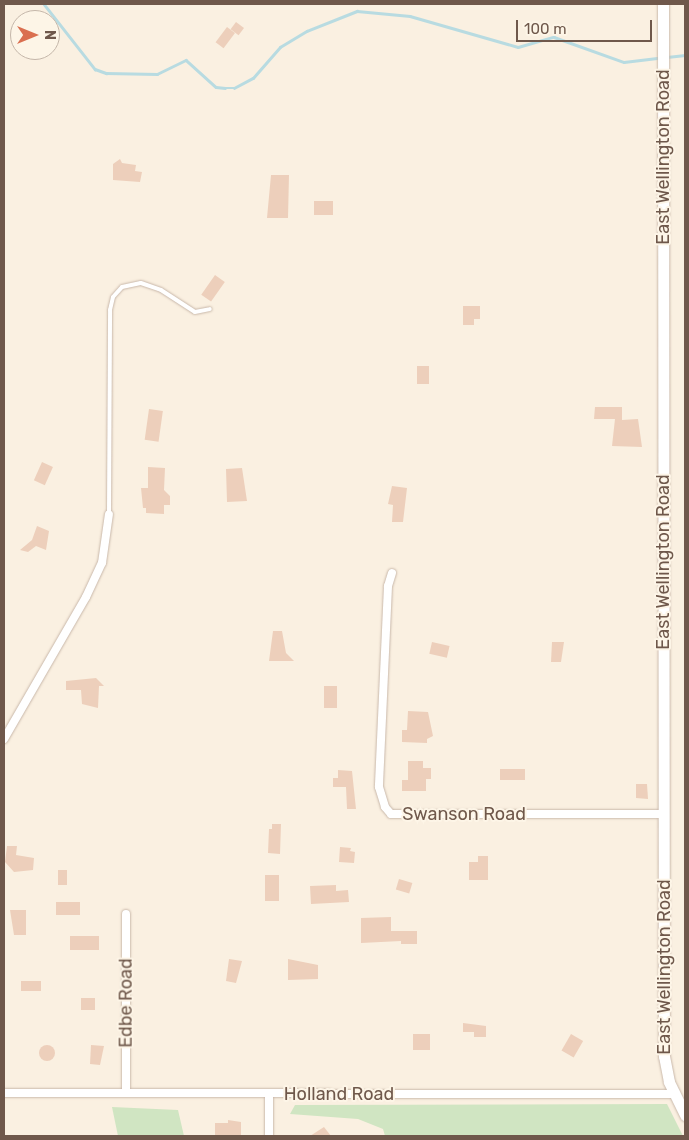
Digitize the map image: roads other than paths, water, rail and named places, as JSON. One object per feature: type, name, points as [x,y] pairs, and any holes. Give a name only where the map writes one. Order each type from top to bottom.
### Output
[{"type":"street","name":"East Wellington Road","points":[[663,4],[663,814],[665,1065],[673,1094],[685,1115]]},
{"type":"street","points":[[4,739],[86,598],[102,563],[109,514]]},
{"type":"street","name":"Swanson Road","points":[[392,573],[388,586],[379,787],[385,807],[392,814],[663,814]]},
{"type":"street","name":"Edbe Road","points":[[126,914],[126,1093]]},
{"type":"street","name":"Holland Road","points":[[4,1093],[269,1095],[673,1094]]},
{"type":"street","points":[[269,1095],[269,1136]]},
{"type":"lane","points":[[109,514],[110,330],[113,297],[122,287],[141,283],[161,290],[195,312],[210,309]]},
{"type":"waterway","points":[[44,4],[95,69],[106,73],[157,74],[186,60],[216,87],[225,88],[234,88],[253,78],[280,47],[307,31],[357,11],[410,16],[518,47],[554,37],[624,62],[659,58]]},
{"type":"waterway","points":[[667,57],[685,55]]}]
